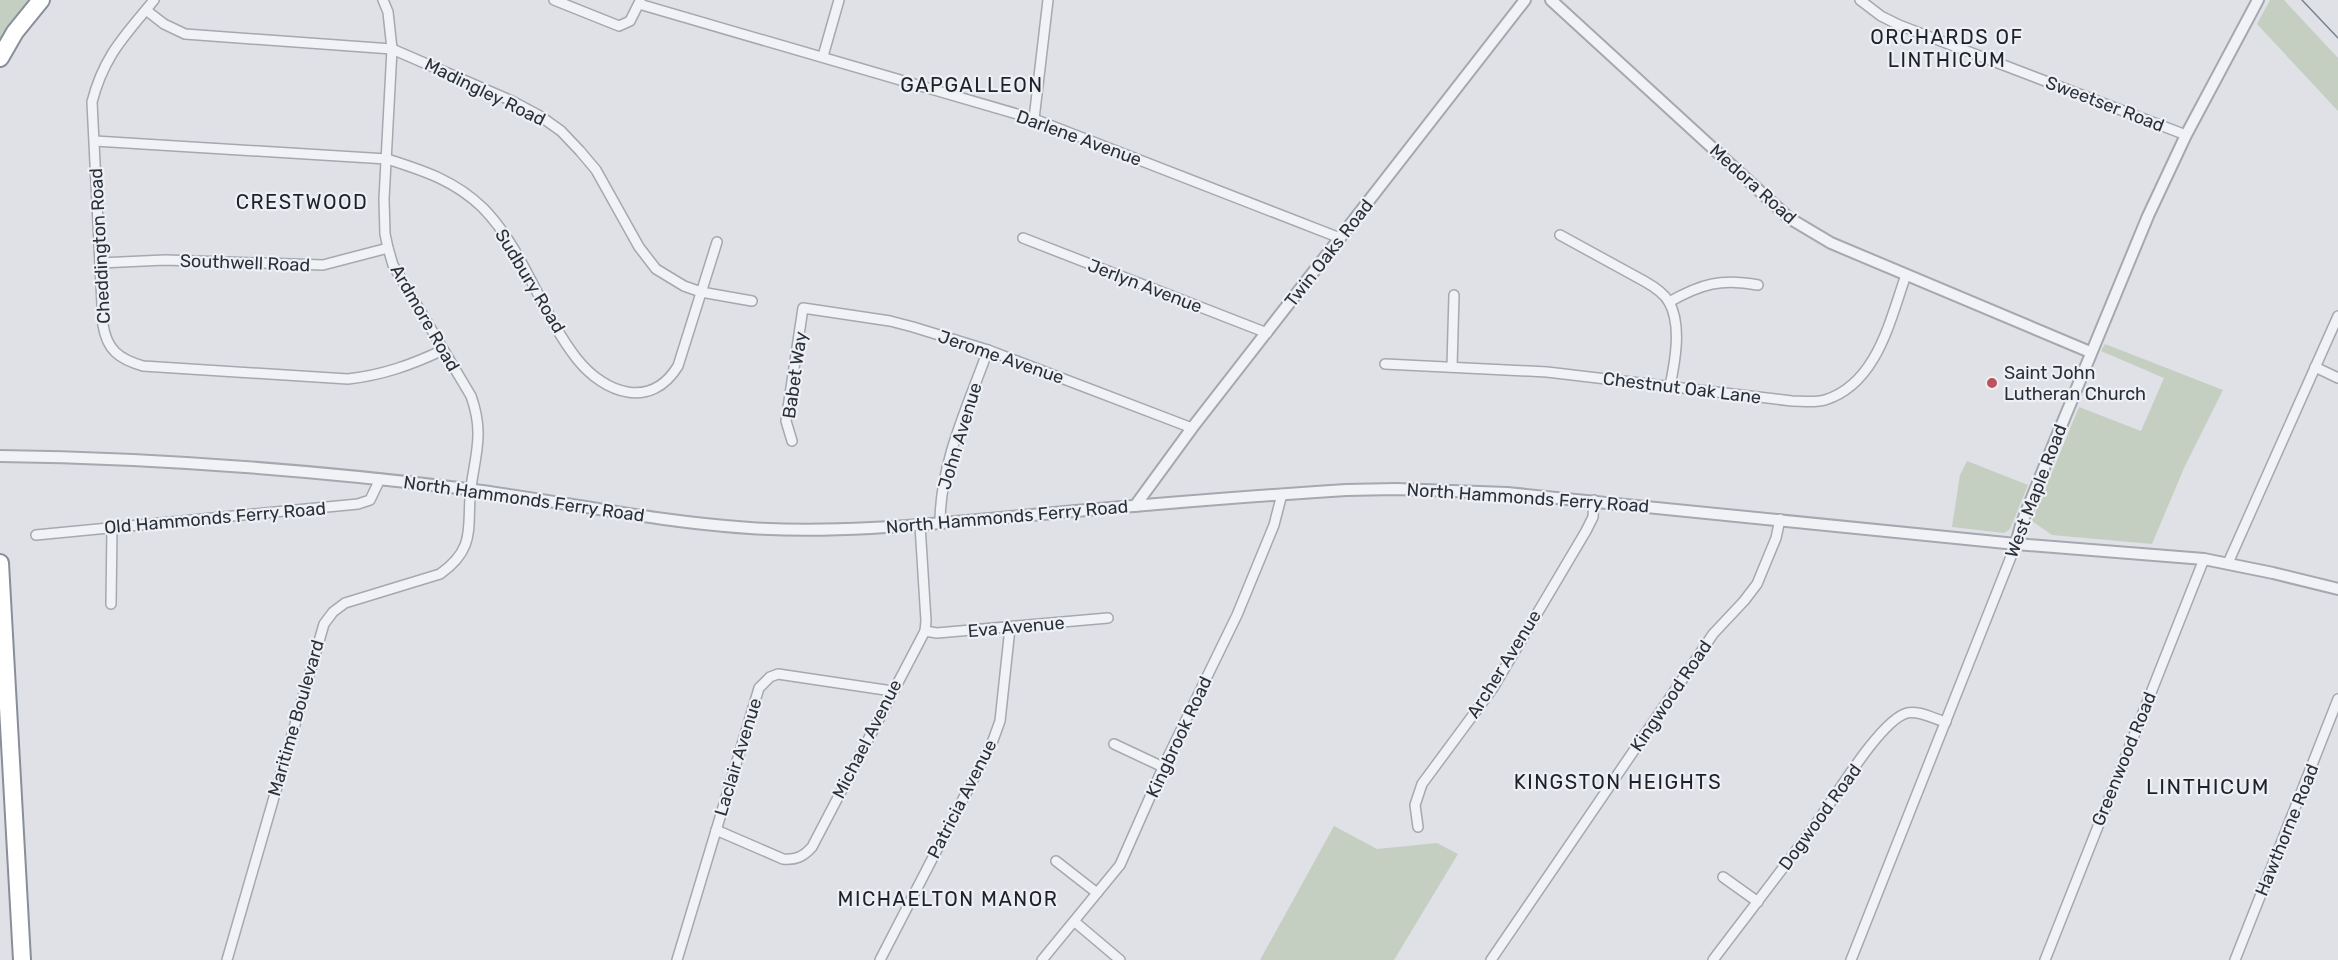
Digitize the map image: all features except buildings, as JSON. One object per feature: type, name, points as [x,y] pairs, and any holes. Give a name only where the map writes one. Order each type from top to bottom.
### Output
[{"type":"highway","points":[[0,58],[15,32],[41,0]]},
{"type":"highway","points":[[0,563],[22,960]]},
{"type":"street","name":"Cheddington Road","points":[[154,0],[112,51],[103,66],[92,102],[106,341],[113,351],[143,366],[348,379],[395,371],[443,350]]},
{"type":"street","name":"Ardmore Road","points":[[383,0],[388,12],[392,49],[385,211],[388,248],[393,265],[471,396],[479,430],[471,490]]},
{"type":"street","points":[[554,0],[613,26],[630,21],[639,2]]},
{"type":"street","points":[[823,56],[839,0]]},
{"type":"street","points":[[1034,119],[1048,0]]},
{"type":"street","name":"Twin Oaks Road","points":[[1135,506],[1192,428],[1525,0]]},
{"type":"street","name":"Medora Road","points":[[1551,0],[1789,218],[1831,243],[2091,352]]},
{"type":"street","name":"Sweetser Road","points":[[1861,0],[1881,16],[1899,25],[2186,135]]},
{"type":"street","name":"West Maple Road","points":[[1851,960],[2016,544],[2021,525],[2148,216],[2186,135],[2258,0]]},
{"type":"street","name":"Darlene Avenue","points":[[639,2],[1034,119],[1340,238]]},
{"type":"street","name":"Madingley Road","points":[[146,10],[174,30],[185,34],[392,49],[512,101],[540,116],[561,131],[580,151],[596,170],[647,259],[672,280],[701,292],[752,301]]},
{"type":"street","name":"Sudbury Road","points":[[95,141],[387,159],[430,173],[459,187],[484,210],[517,253],[576,358],[602,382],[628,392],[645,392],[659,388],[669,380],[678,366],[717,242]]},
{"type":"street","points":[[1560,235],[1644,281],[1669,302],[1675,323],[1676,338],[1676,354],[1670,386]]},
{"type":"street","name":"Jerlyn Avenue","points":[[1023,238],[1267,333]]},
{"type":"street","name":"Southwell Road","points":[[100,263],[165,260],[323,265],[388,248]]},
{"type":"street","name":"Chestnut Oak Lane","points":[[1385,364],[1547,372],[1792,401],[1823,401],[1840,393],[1866,370],[1876,354],[1906,275]]},
{"type":"street","points":[[1669,302],[1691,290],[1724,281],[1758,285]]},
{"type":"street","points":[[1452,366],[1454,295]]},
{"type":"street","name":"Jerome Avenue","points":[[803,308],[890,321],[988,350],[1192,428]]},
{"type":"street","name":"Babet Way","points":[[792,441],[786,421],[803,308]]},
{"type":"street","points":[[2228,563],[2338,316]]},
{"type":"street","name":"John Avenue","points":[[940,523],[940,502],[949,458],[988,350]]},
{"type":"street","points":[[2315,368],[2338,378]]},
{"type":"street","name":"North Hammonds Ferry Road","points":[[4,456],[150,459],[290,470],[471,490],[614,513],[749,528],[839,529],[920,525],[1282,494],[1396,489],[1507,493],[2016,544],[2204,559],[2338,589]]},
{"type":"street","name":"Old Hammonds Ferry Road","points":[[36,535],[358,504],[370,500],[380,479]]},
{"type":"street","name":"Maritime Boulevard","points":[[227,960],[324,624],[333,612],[345,603],[440,574],[452,566],[467,540],[471,520],[471,490]]},
{"type":"street","name":"Kingbrook Road","points":[[1042,960],[1120,865],[1163,767],[1237,615],[1274,525],[1282,494]]},
{"type":"street","name":"Archer Avenue","points":[[1418,827],[1415,805],[1422,784],[1493,688],[1586,531],[1593,517],[1594,500]]},
{"type":"street","name":"Kingwood Road","points":[[1491,960],[1713,634],[1757,584],[1776,538],[1780,519]]},
{"type":"street","name":"Michael Avenue","points":[[716,830],[783,859],[794,860],[804,855],[812,847],[925,631],[927,621],[920,525]]},
{"type":"street","points":[[111,604],[112,528]]},
{"type":"street","name":"Greenwood Road","points":[[2045,960],[2204,559]]},
{"type":"street","name":"Eva Avenue","points":[[925,631],[937,633],[1010,628],[1108,618]]},
{"type":"street","name":"Patricia Avenue","points":[[880,960],[992,743],[1000,721],[1010,628]]},
{"type":"street","name":"Laclair Avenue","points":[[680,959],[716,830],[759,688],[763,682],[778,675],[892,691]]},
{"type":"street","name":"Hawthorne Road","points":[[2235,960],[2338,699]]},
{"type":"street","name":"Dogwood Road","points":[[1713,960],[1873,744],[1898,717],[1916,712],[1946,722]]},
{"type":"street","points":[[1114,744],[1163,767]]},
{"type":"street","points":[[1056,861],[1097,893]]},
{"type":"street","points":[[1723,877],[1758,902]]},
{"type":"street","points":[[1075,922],[1120,960]]},
{"type":"green space","points":[[0,0],[35,0],[0,43]]},
{"type":"green space","points":[[2270,0],[2284,0],[2338,58],[2338,111],[2257,24]]},
{"type":"green space","points":[[2105,344],[2223,390],[2184,468],[2152,544],[2052,535],[2032,521],[2079,407],[2141,431],[2164,378],[2101,351]]},
{"type":"green space","points":[[1967,461],[2028,485],[2010,529],[2004,533],[1952,527],[1960,475]]},
{"type":"green space","points":[[1334,826],[1377,849],[1437,843],[1458,854],[1394,960],[1260,960]]},
{"type":"tram line","points":[[2302,0],[2338,38]]},
{"type":"place","name":"Saint John Lutheran Church","points":[[1992,383]]},
{"type":"district","name":"ORCHARDS OF LINTHICUM","points":[[1947,48]]},
{"type":"district","name":"GAPGALLEON","points":[[972,85]]},
{"type":"district","name":"CRESTWOOD","points":[[302,202]]},
{"type":"district","name":"KINGSTON HEIGHTS","points":[[1618,782]]},
{"type":"district","name":"LINTHICUM","points":[[2208,787]]},
{"type":"district","name":"MICHAELTON MANOR","points":[[948,899]]}]
